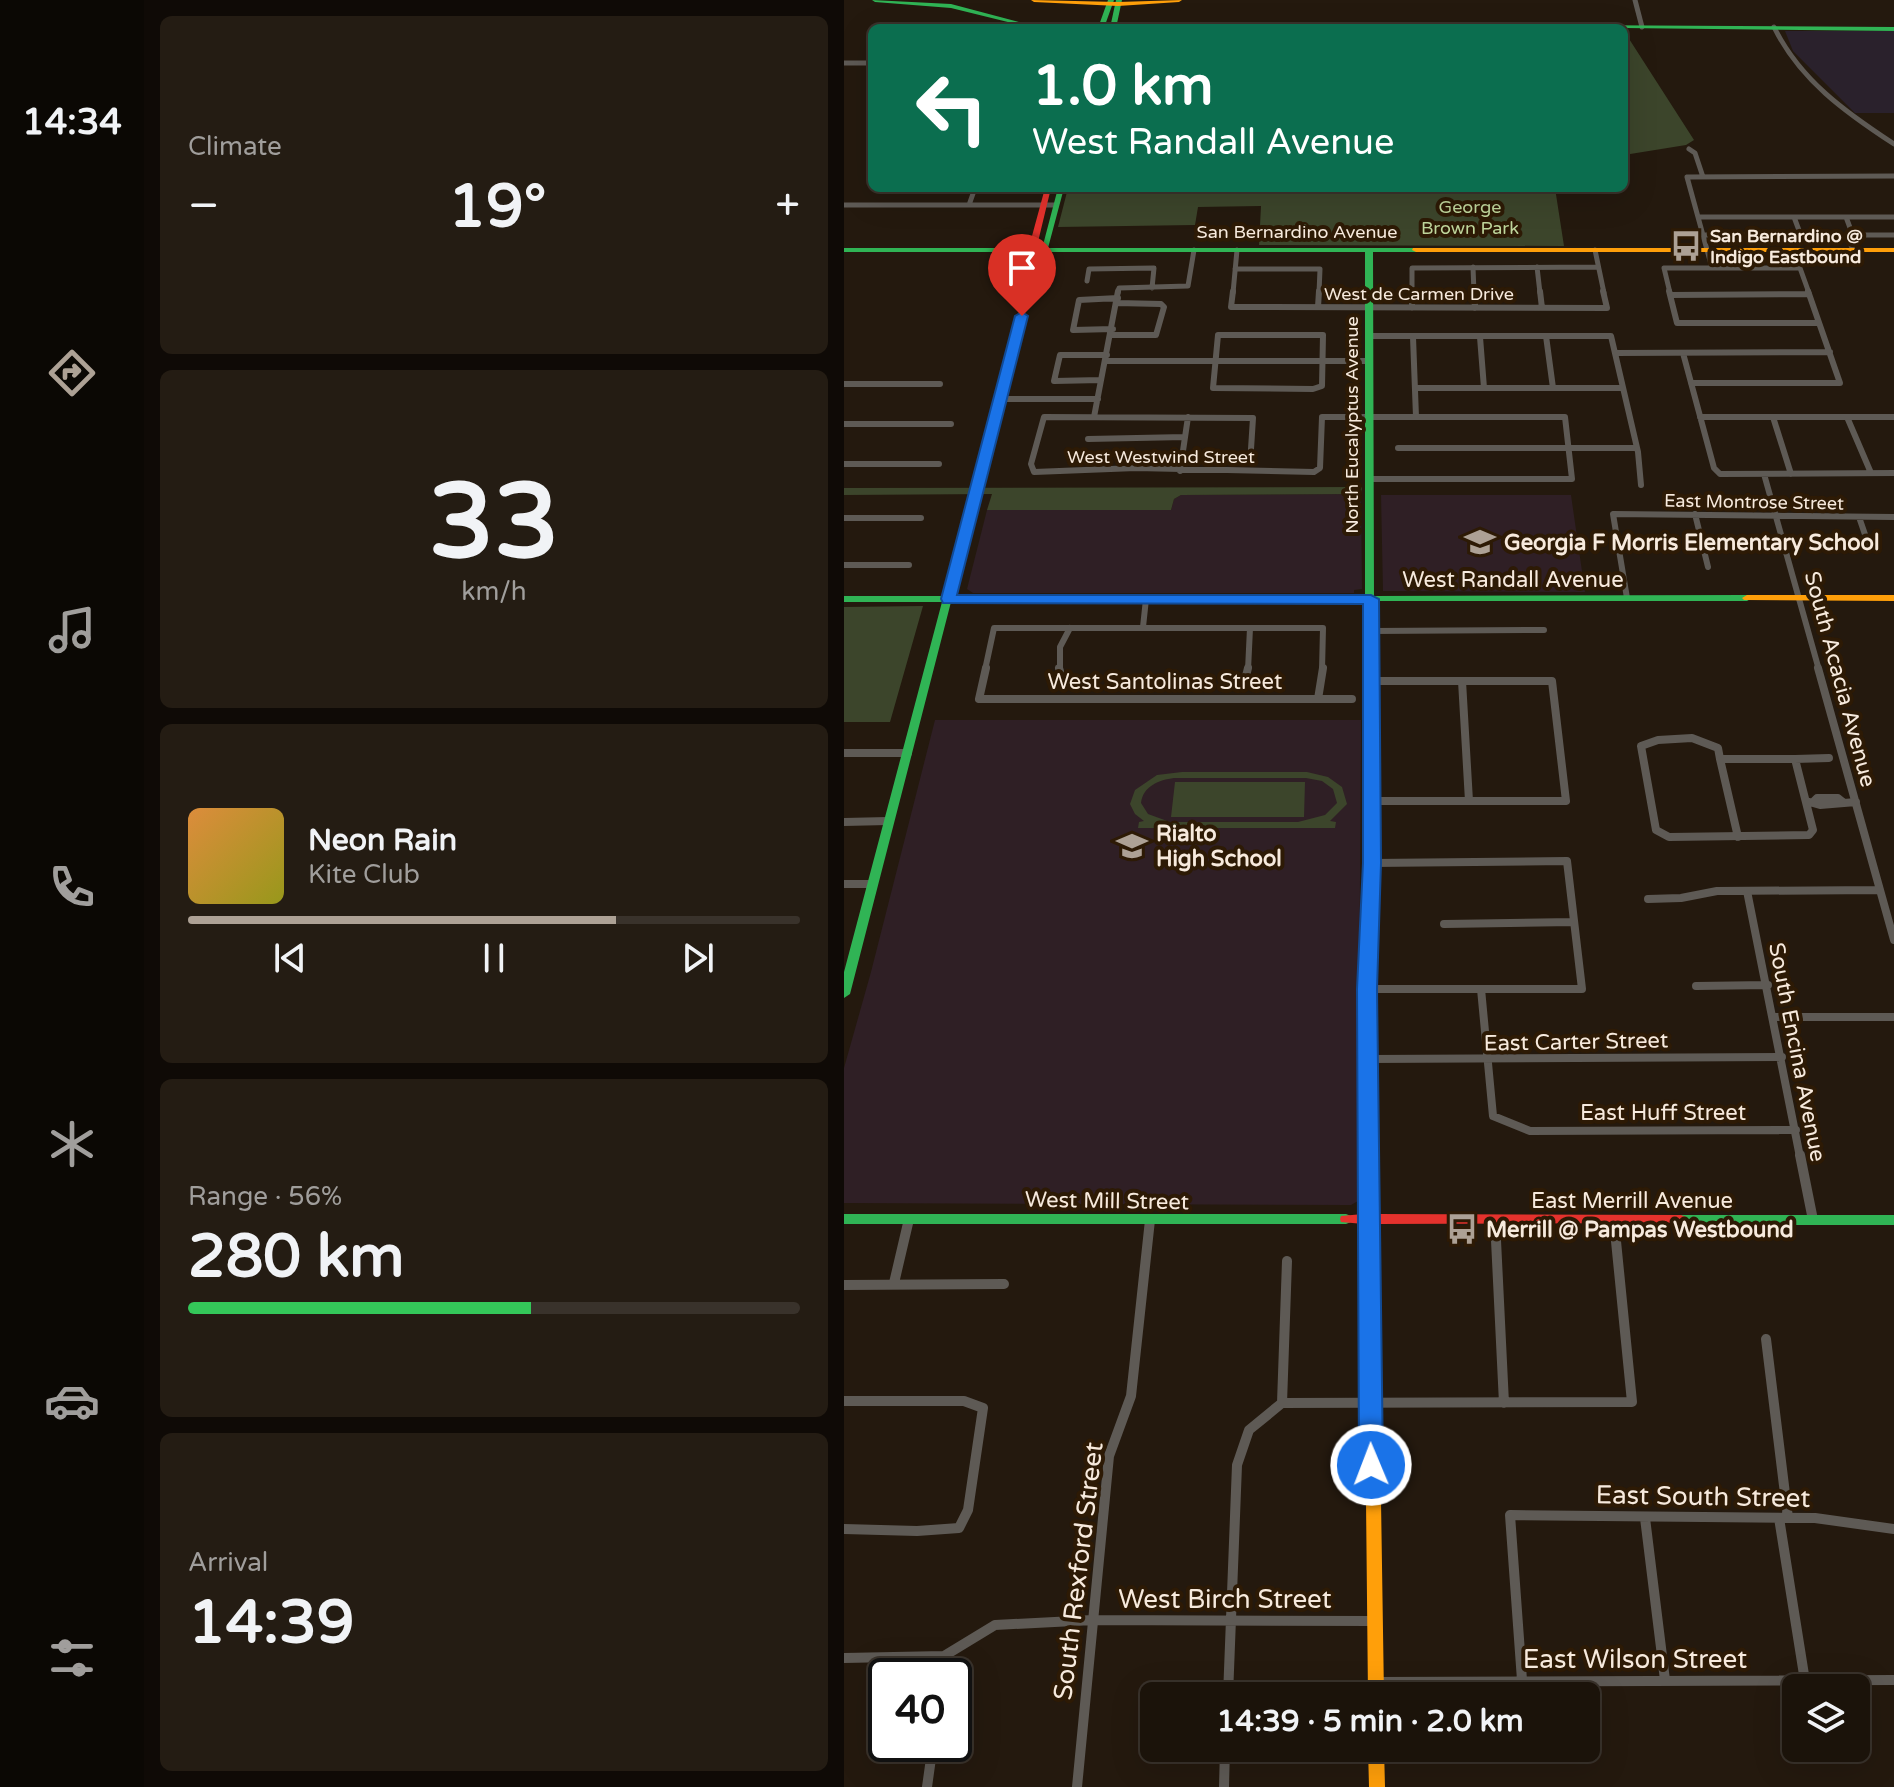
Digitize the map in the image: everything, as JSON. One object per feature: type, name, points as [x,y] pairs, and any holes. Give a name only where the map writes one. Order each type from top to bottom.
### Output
[{"type":"main road","points":[[875,0],[951,6],[1023,24]]},
{"type":"main road","points":[[1034,0],[1179,0]]},
{"type":"main road","points":[[1103,24],[1114,2]]},
{"type":"main road","points":[[1113,24],[1114,2]]},
{"type":"main road","points":[[1628,27],[1894,27]]},
{"type":"main road","points":[[844,994],[1038,250],[1046,246],[1048,192]]},
{"type":"main road","points":[[1050,205],[1058,192]]},
{"type":"main road","name":"San Bernardino Avenue","points":[[844,250],[1894,250]]},
{"type":"main road","name":"North Eucalyptus Avenue","points":[[1369,250],[1372,863],[1367,989],[1376,1682]]},
{"type":"main road","name":"West Randall Avenue","points":[[844,599],[1894,598]]},
{"type":"main road","name":"West Mill Street","points":[[844,1219],[1370,1220]]},
{"type":"main road","name":"East Merrill Avenue","points":[[1370,1220],[1894,1220]]},
{"type":"main road","points":[[1376,1762],[1377,1787]]},
{"type":"street","points":[[1635,0],[1642,27]]},
{"type":"street","points":[[1774,27],[1784,52],[1856,121],[1894,144]]},
{"type":"street","points":[[844,63],[868,63]]},
{"type":"street","points":[[1689,149],[1695,153],[1703,177]]},
{"type":"street","points":[[1712,268],[1687,177],[1894,176]]},
{"type":"street","points":[[969,205],[974,192]]},
{"type":"street","points":[[844,205],[1050,205]]},
{"type":"street","points":[[1698,217],[1894,217]]},
{"type":"street","points":[[1702,235],[1802,238],[1794,217]]},
{"type":"street","points":[[1846,217],[1856,250]]},
{"type":"street","points":[[1851,235],[1894,235]]},
{"type":"street","points":[[1194,250],[1188,286],[1119,288],[1094,417],[1253,418],[1251,449]]},
{"type":"street","points":[[1237,250],[1235,269],[1320,269],[1318,307]]},
{"type":"street","points":[[1412,308],[1412,268],[1598,267],[1595,250]]},
{"type":"street","points":[[1473,267],[1475,308]]},
{"type":"street","points":[[1537,267],[1542,308]]},
{"type":"street","name":"West de Carmen Drive","points":[[1235,269],[1231,307],[1607,308],[1598,267]]},
{"type":"street","points":[[1087,281],[1089,269],[1154,268],[1152,288]]},
{"type":"street","points":[[1691,383],[1840,383],[1800,268],[1664,268],[1677,323],[1819,323]]},
{"type":"street","points":[[1670,295],[1809,294]]},
{"type":"street","points":[[1079,300],[1161,304],[1164,307],[1156,335],[1112,332],[1073,330],[1079,300]]},
{"type":"street","points":[[1218,335],[1323,335],[1322,361],[1322,386],[1313,389],[1213,388],[1218,335]]},
{"type":"street","points":[[1370,336],[1611,336],[1637,448],[1641,485]]},
{"type":"street","points":[[1546,336],[1553,388]]},
{"type":"street","points":[[1413,337],[1416,417]]},
{"type":"street","points":[[1480,337],[1484,388]]},
{"type":"street","points":[[1615,353],[1830,352]]},
{"type":"street","points":[[1683,353],[1714,468],[1720,474],[1894,473]]},
{"type":"street","points":[[1101,380],[1054,381],[1060,355],[1216,361],[1370,361]]},
{"type":"street","points":[[844,384],[940,384]]},
{"type":"street","points":[[1415,388],[1623,388]]},
{"type":"street","points":[[1000,399],[1098,399]]},
{"type":"street","name":"West Westwind Street","points":[[1094,417],[1044,417],[1031,464],[1034,472],[1136,468],[1314,472],[1320,468],[1322,417],[1368,417]]},
{"type":"street","points":[[1180,471],[1188,417]]},
{"type":"street","points":[[1368,417],[1565,417],[1572,479],[1371,479]]},
{"type":"street","points":[[1700,417],[1894,417]]},
{"type":"street","points":[[1773,417],[1791,474]]},
{"type":"street","points":[[1847,417],[1871,473]]},
{"type":"street","points":[[844,424],[951,424]]},
{"type":"street","points":[[1088,439],[1185,437]]},
{"type":"street","points":[[1398,448],[1637,448]]},
{"type":"street","points":[[844,464],[939,464]]},
{"type":"street","name":"South Acacia Avenue","points":[[1764,474],[1894,940]]},
{"type":"street","name":"East Montrose Street","points":[[1627,598],[1613,514],[1894,517]]},
{"type":"street","points":[[1695,514],[1708,567]]},
{"type":"street","points":[[1859,517],[1870,549]]},
{"type":"street","points":[[844,518],[921,518]]},
{"type":"street","points":[[844,565],[909,565]]},
{"type":"street","points":[[1143,627],[1146,599]]},
{"type":"street","name":"West Santolinas Street","points":[[1070,628],[994,628],[979,699],[1352,699]]},
{"type":"street","points":[[1063,681],[1058,667],[1059,649],[1070,628],[1323,628],[1323,665],[1318,699]]},
{"type":"street","points":[[1245,680],[1252,648],[1248,640],[1250,628]]},
{"type":"street","points":[[1372,631],[1544,630]]},
{"type":"street","points":[[1372,681],[1552,681],[1566,801],[1372,801]]},
{"type":"street","points":[[1462,681],[1469,801]]},
{"type":"street","points":[[1738,837],[1718,748],[1706,740],[1653,740],[1641,746],[1656,830],[1669,837],[1738,837],[1809,835],[1813,830],[1810,801],[1795,759]]},
{"type":"street","points":[[844,753],[908,753]]},
{"type":"street","points":[[1720,759],[1829,758]]},
{"type":"street","points":[[1810,801],[1856,802]]},
{"type":"street","points":[[844,822],[888,821]]},
{"type":"street","points":[[1367,989],[1582,989],[1567,861],[1372,863]]},
{"type":"street","points":[[844,884],[873,884]]},
{"type":"street","points":[[1648,899],[1747,891],[1880,890]]},
{"type":"street","name":"South Encina Avenue","points":[[1747,891],[1813,1220]]},
{"type":"street","points":[[1444,924],[1573,922]]},
{"type":"street","points":[[1696,986],[1768,985]]},
{"type":"street","points":[[1481,989],[1486,1060]]},
{"type":"street","points":[[1774,1017],[1894,1017]]},
{"type":"street","name":"East Carter Street","points":[[1369,1059],[1782,1057]]},
{"type":"street","name":"East Huff Street","points":[[1486,1060],[1493,1116],[1530,1131],[1796,1130]]},
{"type":"street","points":[[894,1283],[909,1219]]},
{"type":"street","name":"South Rexford Street","points":[[1077,1787],[1109,1456],[1131,1396],[1150,1220]]},
{"type":"street","points":[[1495,1220],[1504,1403]]},
{"type":"street","points":[[1229,1682],[1237,1465],[1249,1430],[1282,1403],[1632,1402],[1614,1221]]},
{"type":"street","points":[[1282,1403],[1287,1261]]},
{"type":"street","points":[[844,1285],[1004,1284]]},
{"type":"street","points":[[1766,1339],[1804,1674]]},
{"type":"street","points":[[844,1401],[964,1401],[983,1408],[968,1510],[959,1528],[936,1532],[902,1528],[844,1529]]},
{"type":"street","name":"East South Street","points":[[1522,1680],[1510,1515],[1784,1518],[1894,1529]]},
{"type":"street","points":[[1645,1518],[1665,1680]]},
{"type":"street","name":"West Birch Street","points":[[944,1656],[995,1625],[1093,1620],[1374,1621]]},
{"type":"street","points":[[844,1658],[944,1656]]},
{"type":"street","name":"East Wilson Street","points":[[1870,1680],[1894,1680]]},
{"type":"street","name":"East Wilson Street","points":[[1376,1682],[1782,1681]]},
{"type":"street","points":[[927,1787],[930,1762]]},
{"type":"street","points":[[1224,1787],[1225,1762]]},
{"type":"shaded area","points":[[1785,31],[1894,31],[1894,113],[1855,113],[1793,51]]},
{"type":"shaded area","points":[[1361,494],[1362,589],[1354,590],[1354,593],[973,593],[967,589],[987,510],[1171,510],[1174,499],[1181,495]]},
{"type":"shaded area","name":"Georgia F Morris Elementary School","points":[[1381,495],[1571,495],[1585,592],[1383,591]]},
{"type":"shaded area","name":"Rialto High School","points":[[935,720],[1361,720],[1358,1201],[1351,1205],[844,1203],[844,1068]]},
{"type":"green space","points":[[1628,37],[1694,140],[1686,145],[1628,154]]},
{"type":"green space","name":"George Brown Park","points":[[1067,192],[1556,192],[1564,246],[1259,245],[1261,206],[1198,207],[1195,225],[1058,227]]},
{"type":"green space","points":[[1362,487],[1361,494],[1181,495],[1174,499],[1171,510],[987,510],[992,494],[844,495],[844,488]]},
{"type":"green space","points":[[923,606],[890,722],[844,722],[844,607]]},
{"type":"green space","points":[[1182,772],[1307,772],[1328,777],[1342,787],[1347,804],[1330,821],[1336,822],[1335,828],[1138,828],[1139,822],[1144,821],[1135,814],[1130,804],[1135,790],[1157,775]],"holes":[[[1174,778],[1306,778],[1322,781],[1333,789],[1337,803],[1325,815],[1298,822],[1170,822],[1148,814],[1141,803],[1145,792],[1153,785]]]},
{"type":"green space","points":[[1175,782],[1305,782],[1304,817],[1171,817]]},
{"type":"traffic: fast","points":[[875,0],[951,6],[1023,24]]},
{"type":"traffic: fast","points":[[1102,24],[1111,0]]},
{"type":"traffic: fast","points":[[1114,24],[1119,0]]},
{"type":"traffic: fast","points":[[1628,27],[1894,29]]},
{"type":"traffic: fast","points":[[844,994],[1037,254],[1046,246],[1060,192]]},
{"type":"traffic: fast","points":[[844,250],[1416,250]]},
{"type":"traffic: fast","points":[[1369,250],[1370,907]]},
{"type":"traffic: fast","points":[[844,599],[1747,598]]},
{"type":"traffic: fast","points":[[844,1219],[1346,1219]]},
{"type":"traffic: fast","points":[[1681,1220],[1894,1220]]},
{"type":"traffic: slow","points":[[1034,0],[1118,4],[1179,0]]},
{"type":"traffic: slow","points":[[1416,250],[1894,250]]},
{"type":"traffic: slow","points":[[1747,598],[1894,598]]},
{"type":"traffic: slow","points":[[1371,1305],[1376,1682]]},
{"type":"traffic: slow","points":[[1376,1762],[1377,1787]]},
{"type":"traffic: jam","points":[[1038,250],[1033,247],[1047,192]]},
{"type":"traffic: jam","points":[[1370,907],[1367,989],[1371,1305]]},
{"type":"traffic: jam","points":[[1346,1219],[1681,1220]]},
{"type":"place","name":"San Bernardino @ Indigo Eastbound","points":[[1686,246]]},
{"type":"place","name":"Georgia F Morris Elementary School","points":[[1480,542]]},
{"type":"place","name":"Rialto High School","points":[[1132,846]]},
{"type":"place","name":"Merrill @ Pampas Westbound","points":[[1462,1229]]},
{"type":"route","points":[[1022,316],[948,599],[1371,599],[1372,863],[1367,1021],[1371,1465]]}]
